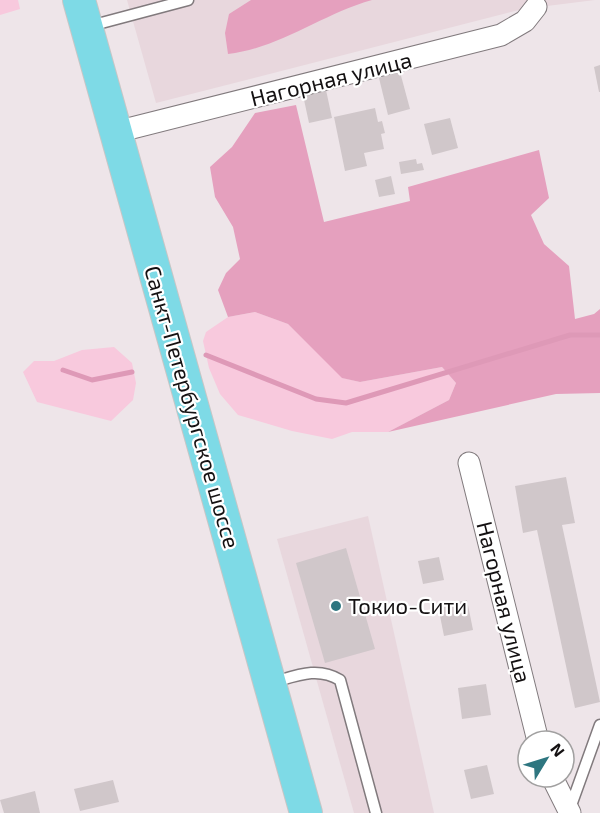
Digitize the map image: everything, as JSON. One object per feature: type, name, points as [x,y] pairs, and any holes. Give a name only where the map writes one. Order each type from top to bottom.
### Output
[{"type":"main road","name":"Санкт-Петербургское шоссе","points":[[62,0],[288,813]]},
{"type":"main road","name":"Санкт-Петербургское шоссе","points":[[83,14],[306,813]]},
{"type":"street","name":"Нагорная улица","points":[[116,132],[501,35],[525,21],[536,3]]},
{"type":"street","name":"Нагорная улица","points":[[469,464],[535,729]]},
{"type":"street","points":[[557,789],[568,812]]},
{"type":"lane","points":[[83,14],[188,0]]},
{"type":"lane","points":[[270,683],[314,672],[328,673],[340,680],[376,813]]},
{"type":"lane","points":[[568,812],[600,725]]},
{"type":"shaded area","points":[[0,0],[18,0],[20,9],[0,15]]},
{"type":"shaded area","points":[[127,0],[595,0],[523,9],[156,103]]},
{"type":"shaded area","points":[[251,0],[372,0],[265,45],[228,54],[225,33],[229,14]]},
{"type":"shaded area","points":[[296,105],[324,222],[410,201],[408,187],[539,150],[549,198],[531,215],[544,244],[569,266],[575,319],[594,314],[600,309],[600,393],[556,394],[388,432],[449,400],[456,383],[442,367],[360,382],[342,378],[288,324],[255,312],[228,317],[218,290],[226,273],[240,259],[233,227],[215,197],[210,167],[232,147],[255,113]]},
{"type":"shaded area","points":[[255,312],[288,324],[343,378],[360,382],[442,367],[456,383],[449,400],[388,432],[352,432],[332,439],[292,431],[238,415],[220,394],[209,368],[203,341],[206,332],[228,317]]},
{"type":"shaded area","points":[[114,347],[132,363],[136,383],[133,400],[111,421],[37,402],[23,372],[34,361],[54,361],[82,350]]},
{"type":"shaded area","points":[[368,516],[434,813],[354,813],[277,539]]},
{"type":"building","points":[[600,65],[600,92],[599,92],[594,67]]},
{"type":"building","points":[[400,72],[410,109],[388,115],[379,78]]},
{"type":"building","points":[[326,90],[332,118],[309,123],[303,95]]},
{"type":"building","points":[[375,108],[378,122],[382,121],[385,133],[381,134],[384,149],[364,153],[367,166],[345,171],[334,117]]},
{"type":"building","points":[[450,118],[458,148],[432,155],[424,124]]},
{"type":"building","points":[[416,159],[417,164],[422,163],[424,170],[401,174],[399,162]]},
{"type":"building","points":[[391,176],[395,194],[379,197],[375,180]]},
{"type":"building","points":[[566,477],[575,523],[562,525],[600,702],[575,708],[537,530],[523,533],[515,486]]},
{"type":"building","name":"Токио-Сити","points":[[346,548],[375,649],[325,663],[296,563]]},
{"type":"building","points":[[439,557],[444,580],[423,584],[418,561]]},
{"type":"building","points":[[467,600],[473,630],[444,636],[438,606]]},
{"type":"building","points":[[486,684],[491,715],[462,719],[458,688]]},
{"type":"building","points":[[487,765],[494,794],[471,799],[464,770]]},
{"type":"building","points":[[113,780],[119,802],[80,811],[74,789]]},
{"type":"building","points":[[35,791],[40,813],[4,813],[0,800]]},
{"type":"waterway","points":[[206,355],[316,399],[346,403],[570,335],[600,335]]},
{"type":"waterway","points":[[63,370],[92,380],[132,372]]},
{"type":"place","name":"Токио-Сити","points":[[336,606]]}]
